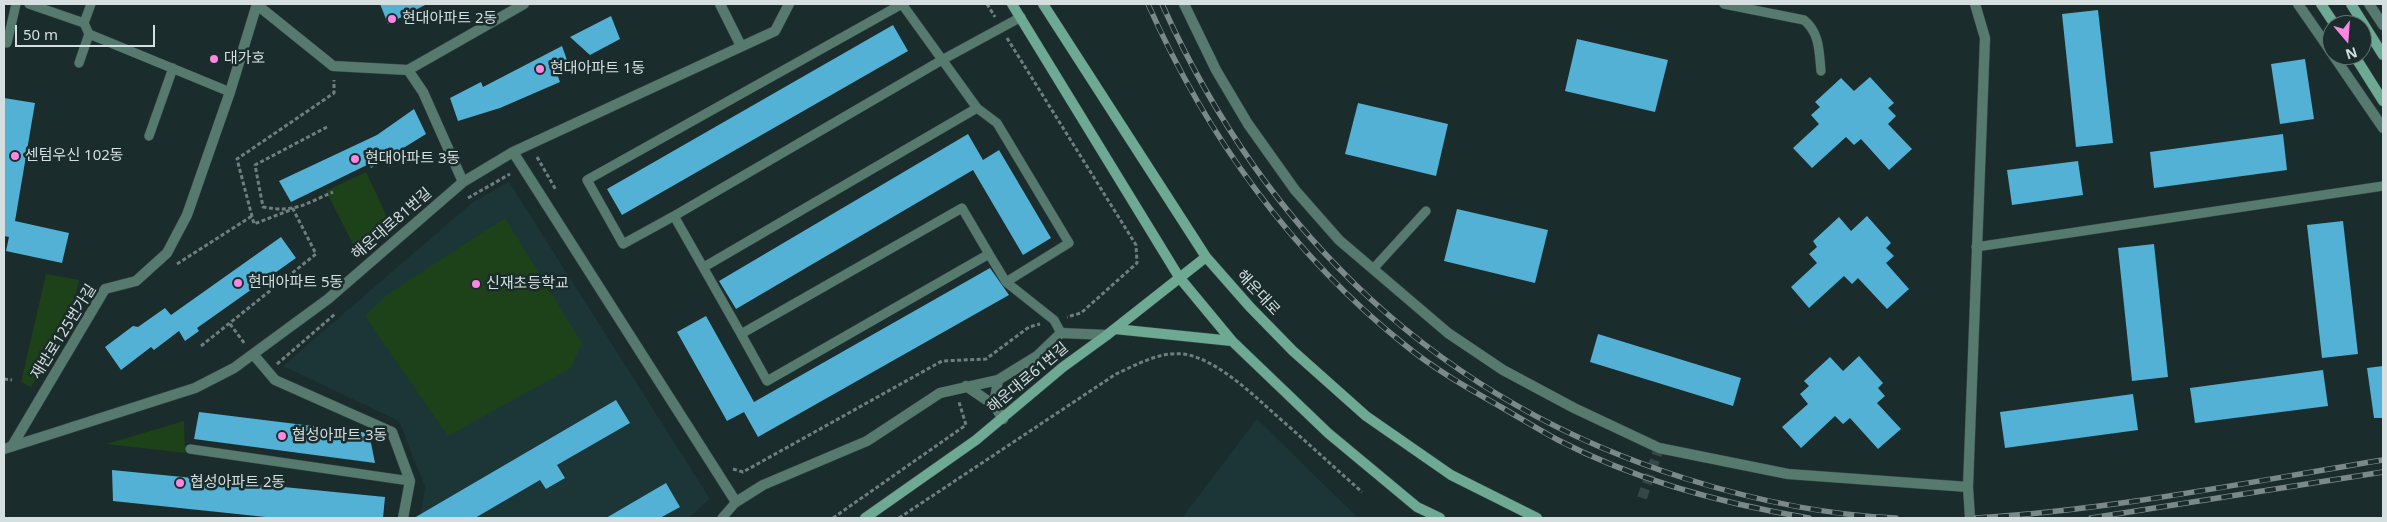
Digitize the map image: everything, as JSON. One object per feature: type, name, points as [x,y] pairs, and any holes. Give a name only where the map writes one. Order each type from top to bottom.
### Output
[{"type":"main road","points":[[1012,4],[1179,277],[1232,341],[1328,433],[1417,507],[1440,518]]},
{"type":"main road","name":"해운대로","points":[[1043,4],[1206,257],[1250,307],[1293,351],[1366,416],[1451,475],[1537,518]]},
{"type":"main road","points":[[2321,4],[2328,15]]},
{"type":"main road","points":[[2351,4],[2383,55]]},
{"type":"main road","points":[[2360,65],[2383,101]]},
{"type":"main road","name":"해운대로61번길","points":[[865,518],[1003,419],[1062,367],[1111,332],[1206,257]]},
{"type":"main road","points":[[1111,332],[1232,341]]},
{"type":"street","points":[[256,4],[333,66],[408,70],[524,4]]},
{"type":"street","name":"재반로125번가길","points":[[8,448],[105,289],[136,281],[167,253],[187,215],[230,92],[256,4]]},
{"type":"street","points":[[720,4],[741,46]]},
{"type":"street","name":"해운대로81번길","points":[[8,448],[195,388],[234,368],[328,299],[463,182],[513,152],[775,31],[789,4]]},
{"type":"street","points":[[1184,4],[1216,70],[1253,132],[1295,190],[1339,240],[1448,333],[1504,370],[1574,408],[1659,448],[1788,474],[1968,487]]},
{"type":"street","points":[[1970,518],[1968,487],[1985,38],[1975,4]]},
{"type":"street","points":[[2298,4],[2322,38]]},
{"type":"street","points":[[2369,4],[2383,25]]},
{"type":"street","points":[[2340,65],[2383,128]]},
{"type":"street","points":[[408,70],[423,92],[463,182]]},
{"type":"street","points":[[513,152],[736,502],[763,485],[867,441],[940,393],[998,380],[1038,356],[1061,333],[1111,332]]},
{"type":"street","points":[[253,354],[275,380],[392,432],[410,481],[403,518]]},
{"type":"street","points":[[994,405],[998,380]]},
{"type":"street","points":[[966,386],[994,405],[1003,419]]},
{"type":"lane","points":[[7,42],[16,4]]},
{"type":"lane","points":[[29,4],[84,22]]},
{"type":"lane","points":[[78,63],[89,34],[84,22],[91,4]]},
{"type":"lane","points":[[1006,282],[1069,243],[997,123],[977,108],[942,60],[902,4],[587,180],[623,244],[942,60],[1021,17]]},
{"type":"lane","points":[[1724,4],[1804,20],[1813,27],[1819,49],[1821,72]]},
{"type":"lane","points":[[89,34],[230,92]]},
{"type":"lane","points":[[149,136],[173,68]]},
{"type":"lane","points":[[704,267],[977,108]]},
{"type":"lane","points":[[1976,247],[2383,186]]},
{"type":"lane","points":[[741,334],[962,208],[1006,282],[1054,320],[1061,333]]},
{"type":"lane","points":[[1373,269],[1426,211]]},
{"type":"lane","points":[[674,216],[767,381],[989,254]]},
{"type":"lane","points":[[190,449],[410,481]]},
{"type":"lane","points":[[722,518],[736,502]]},
{"type":"path","points":[[987,4],[1136,246],[1137,263],[1081,313],[1054,320]]},
{"type":"path","points":[[333,66],[334,93],[237,159],[254,224],[333,192]]},
{"type":"path","points":[[293,209],[282,210],[264,207],[255,165],[326,127]]},
{"type":"path","points":[[462,204],[510,174]]},
{"type":"path","points":[[201,346],[316,254],[293,209]]},
{"type":"path","points":[[170,269],[252,216]]},
{"type":"path","points":[[278,371],[275,366],[342,307]]},
{"type":"path","points":[[230,324],[253,354]]},
{"type":"path","points":[[899,518],[1116,374],[1143,362],[1168,354],[1188,355],[1213,364],[1259,400],[1362,492]]},
{"type":"path","points":[[4,379],[12,380]]},
{"type":"path","points":[[833,518],[966,425],[958,401]]},
{"type":"shaded area","name":"신재초등학교","points":[[509,182],[710,499],[688,518],[420,518],[425,487],[399,421],[283,366],[473,202]]},
{"type":"shaded area","points":[[1257,419],[1354,514],[1359,518],[1182,518]]},
{"type":"green space","points":[[366,172],[390,223],[357,252],[326,191]]},
{"type":"green space","points":[[505,218],[582,343],[571,368],[448,436],[365,316],[388,294]]},
{"type":"green space","points":[[46,274],[79,280],[68,330],[31,387],[21,382]]},
{"type":"green space","points":[[184,421],[185,453],[106,444]]},
{"type":"building","name":"현대아파트 2동","points":[[380,4],[427,4],[388,24]]},
{"type":"building","points":[[2098,10],[2113,143],[2076,147],[2062,14]]},
{"type":"building","points":[[611,16],[620,39],[590,55],[570,37]]},
{"type":"building","points":[[893,25],[908,51],[622,215],[607,189]]},
{"type":"building","points":[[1577,39],[1668,60],[1655,112],[1565,91]]},
{"type":"building","name":"현대아파트 1동","points":[[562,46],[569,66],[556,71],[560,82],[500,108],[458,121],[450,98],[481,82],[483,87]]},
{"type":"building","points":[[2305,59],[2314,119],[2280,124],[2271,64]]},
{"type":"building","points":[[1870,77],[1894,103],[1888,108],[1896,116],[1888,124],[1912,149],[1889,170],[1861,139],[1854,145],[1846,137],[1812,168],[1793,148],[1819,124],[1811,115],[1820,107],[1815,102],[1841,78],[1854,91]]},
{"type":"building","points":[[4,98],[35,103],[15,221],[69,233],[62,263],[6,251],[9,237],[4,236]]},
{"type":"building","points":[[1358,103],[1448,124],[1436,176],[1345,154]]},
{"type":"building","name":"현대아파트 3동","points":[[414,109],[426,134],[371,168],[369,164],[291,202],[279,181],[377,135]]},
{"type":"building","points":[[968,134],[983,160],[999,150],[1051,238],[1023,255],[973,170],[736,309],[719,281]]},
{"type":"building","points":[[2283,134],[2287,170],[2154,188],[2150,152]]},
{"type":"building","points":[[2078,161],[2083,195],[2012,205],[2007,170]]},
{"type":"building","points":[[1457,209],[1548,230],[1535,283],[1444,261]]},
{"type":"building","points":[[1867,216],[1891,243],[1886,248],[1894,256],[1886,263],[1909,289],[1887,309],[1858,278],[1852,284],[1844,276],[1809,308],[1791,287],[1817,263],[1809,254],[1817,247],[1813,241],[1839,217],[1851,231]]},
{"type":"building","points":[[2343,221],[2358,354],[2322,358],[2307,225]]},
{"type":"building","name":"현대아파트 5동","points":[[281,237],[296,258],[197,328],[199,331],[185,341],[179,331],[154,350],[151,347],[121,370],[105,347],[133,326],[138,327],[165,308],[171,315]]},
{"type":"building","points":[[2154,244],[2168,377],[2132,381],[2118,248]]},
{"type":"building","points":[[990,268],[1009,295],[758,437],[744,412],[727,421],[677,332],[706,316],[754,402]]},
{"type":"building","points":[[1598,334],[1741,378],[1733,406],[1590,362]]},
{"type":"building","points":[[1859,356],[1883,383],[1878,388],[1885,396],[1877,403],[1901,429],[1878,449],[1850,418],[1843,424],[1835,416],[1801,448],[1782,427],[1808,404],[1800,394],[1809,386],[1804,381],[1830,357],[1843,371]]},
{"type":"building","points":[[2383,366],[2383,418],[2374,418],[2367,368]]},
{"type":"building","points":[[2323,370],[2328,406],[2195,423],[2190,388]]},
{"type":"building","points":[[2133,394],[2138,430],[2005,448],[2000,412]]},
{"type":"building","points":[[616,400],[630,423],[557,465],[565,478],[546,489],[540,480],[475,518],[414,518]]},
{"type":"building","name":"협성아파트 3동","points":[[199,412],[369,433],[375,463],[194,439]]},
{"type":"building","name":"협성아파트 2동","points":[[112,470],[385,497],[383,518],[275,518],[113,501]]},
{"type":"building","points":[[666,483],[680,507],[660,518],[606,518]]},
{"type":"tunnel","points":[[1642,498],[1659,448]]},
{"type":"railway","points":[[1148,4],[1171,53],[1197,100],[1225,146],[1256,190],[1289,232],[1325,272],[1364,310],[1416,354],[1452,378],[1558,440],[1618,467],[1649,479],[1713,498],[1809,518]]},
{"type":"railway","points":[[1162,4],[1205,88],[1254,166],[1309,236],[1372,300],[1440,356],[1516,405],[1598,446],[1687,479],[1738,494],[1816,510],[1896,518]]},
{"type":"railway","points":[[1976,518],[2078,509],[2129,502],[2383,460]]},
{"type":"railway","points":[[2091,518],[2383,472]]},
{"type":"place","name":"현대아파트 2동","points":[[392,19]]},
{"type":"place","name":"대가호","points":[[214,59]]},
{"type":"place","name":"현대아파트 1동","points":[[540,69]]},
{"type":"place","name":"센텀우신 102동","points":[[15,156]]},
{"type":"place","name":"현대아파트 3동","points":[[355,159]]},
{"type":"place","name":"현대아파트 5동","points":[[238,283]]},
{"type":"place","name":"신재초등학교","points":[[476,284]]},
{"type":"place","name":"협성아파트 3동","points":[[282,436]]},
{"type":"place","name":"협성아파트 2동","points":[[180,483]]}]
